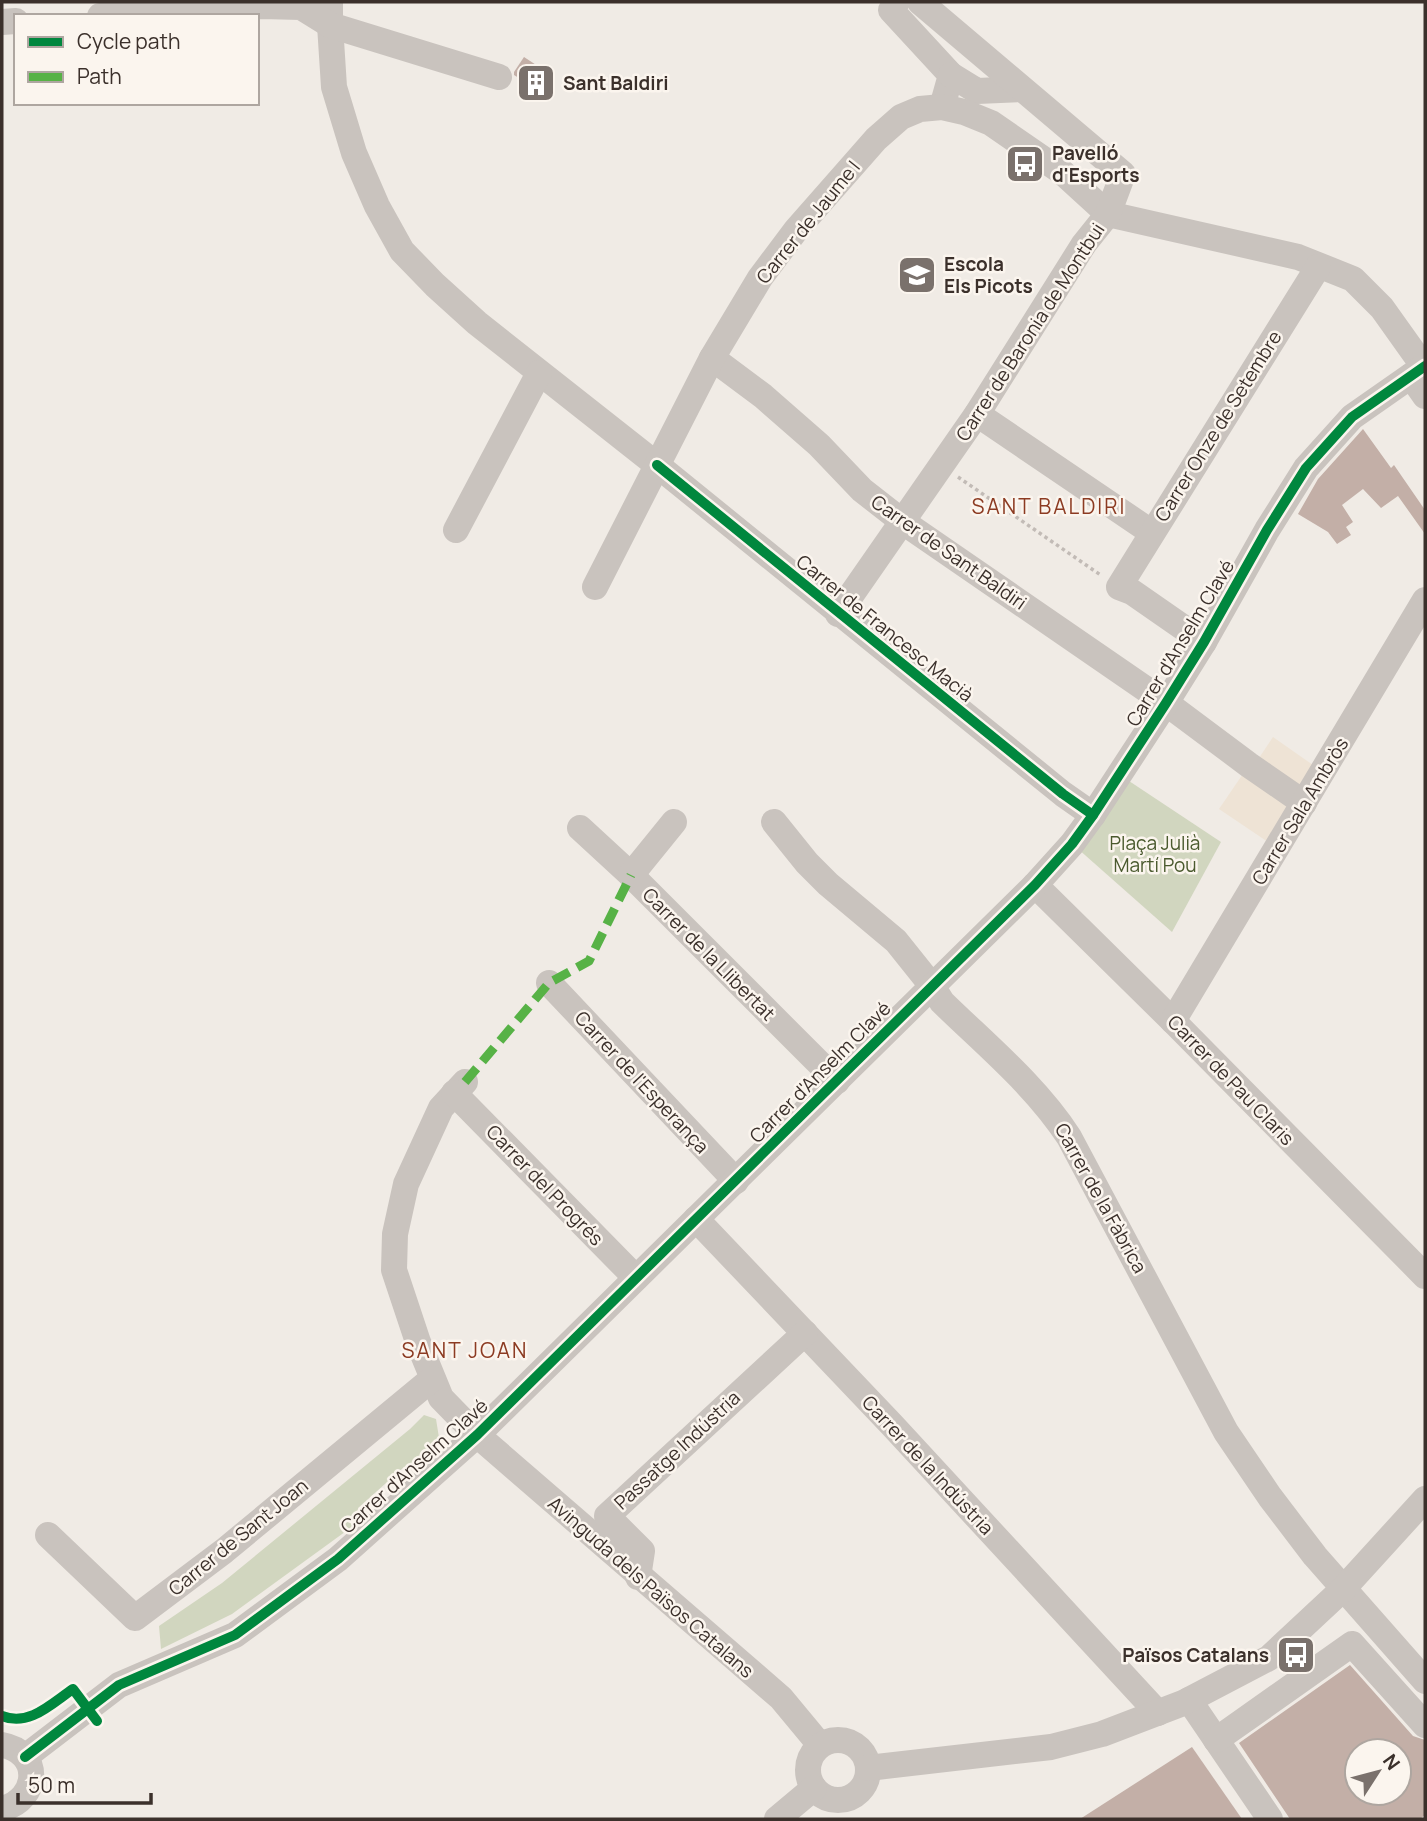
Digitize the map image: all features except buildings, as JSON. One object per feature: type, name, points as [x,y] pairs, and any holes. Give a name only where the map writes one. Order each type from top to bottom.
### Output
[{"type":"street","points":[[897,2],[891,10],[951,75],[977,91],[1022,89]]},
{"type":"street","points":[[920,2],[1123,174],[1108,214]]},
{"type":"street","points":[[132,14],[262,6],[301,7],[330,14],[499,77]]},
{"type":"street","name":"Carrer de Francesc Macià","points":[[330,14],[334,87],[354,153],[377,206],[402,251],[451,300],[538,373],[1063,794],[1093,815]]},
{"type":"street","points":[[942,107],[951,75]]},
{"type":"street","name":"Carrer de Jaume I","points":[[596,587],[712,358],[760,278],[796,230],[876,139],[901,117],[920,109],[942,107],[991,123],[1062,172],[1108,214]]},
{"type":"street","name":"Carrer de Baronia de Montbui","points":[[838,614],[942,466],[1084,244],[1108,214],[1298,257],[1353,279],[1382,308],[1421,376]]},
{"type":"street","name":"Carrer Onze de Setembre","points":[[1119,587],[1318,267]]},
{"type":"street","name":"Carrer de Sant Baldiri","points":[[712,358],[763,396],[819,445],[862,490],[903,522],[1166,703],[1304,803]]},
{"type":"street","points":[[456,530],[538,373]]},
{"type":"street","name":"Carrer d'Anselm Clavé","points":[[13,1751],[119,1685],[234,1635],[338,1559],[477,1436],[1035,885],[1072,844],[1204,642],[1306,468],[1352,417],[1421,376]]},
{"type":"street","points":[[977,414],[1151,532]]},
{"type":"street","points":[[1119,587],[1132,592],[1204,642]]},
{"type":"street","name":"Carrer Sala Ambròs","points":[[1173,1021],[1425,600]]},
{"type":"street","points":[[631,875],[674,822]]},
{"type":"street","name":"Carrer de la Fàbrica","points":[[774,822],[821,877],[896,941],[942,1002],[1052,1111],[1075,1148],[1226,1432],[1270,1497],[1343,1589],[1425,1681]]},
{"type":"street","name":"Carrer de la Llibertat","points":[[580,828],[631,875],[837,1081]]},
{"type":"street","name":"Carrer de Pau Claris","points":[[1035,885],[1425,1276]]},
{"type":"street","name":"Carrer de l'Esperança","points":[[549,983],[736,1181]]},
{"type":"street","name":"Carrer del Progrés","points":[[460,1088],[636,1278]]},
{"type":"street","name":"Avinguda dels Països Catalans","points":[[460,1088],[441,1108],[405,1184],[395,1234],[394,1270],[441,1398],[477,1436],[781,1698],[820,1745]]},
{"type":"street","name":"Carrer de la Indústria","points":[[696,1219],[1158,1713]]},
{"type":"street","name":"Passatge Indústria","points":[[638,1577],[642,1552],[607,1516],[805,1333]]},
{"type":"street","name":"Carrer de Sant Joan","points":[[43,1537],[135,1618],[225,1551],[432,1379]]},
{"type":"street","points":[[868,1768],[1051,1747],[1102,1734],[1189,1700],[1269,1658],[1343,1589],[1425,1499]]},
{"type":"street","points":[[1216,1741],[1352,1644],[1423,1717]]},
{"type":"street","points":[[1189,1700],[1270,1819]]},
{"type":"street","points":[[836,1740],[851,1742],[863,1752],[868,1768],[867,1780],[844,1810],[833,1799],[814,1788],[808,1763],[820,1745],[836,1740]]},
{"type":"street","points":[[2,1810],[16,1805],[25,1797],[31,1783],[31,1770],[13,1751]]},
{"type":"street","points":[[777,1819],[814,1788]]},
{"type":"path","points":[[942,466],[1119,587]]},
{"type":"green space","name":"Plaça Julià Martí Pou","points":[[1126,779],[1221,842],[1172,932],[1077,848]]},
{"type":"green space","points":[[424,1415],[436,1419],[440,1444],[415,1471],[404,1467],[358,1508],[360,1521],[232,1614],[161,1649],[159,1626],[222,1583]]},
{"type":"shaded area","points":[[1273,737],[1323,772],[1277,848],[1219,809],[1249,765],[1257,761]]},
{"type":"marked path","points":[[465,1082],[549,983],[589,961],[631,875]]},
{"type":"cycle path","points":[[25,1757],[119,1685],[235,1635],[338,1559],[477,1435],[1035,885],[1072,844],[1093,815],[1166,703],[1306,468],[1352,417],[1425,366]]},
{"type":"cycle path","points":[[657,465],[1063,794],[1093,815]]},
{"type":"cycle path","points":[[2,1716],[12,1719],[31,1716],[73,1689],[97,1721]]},
{"type":"place","name":"Sant Baldiri","points":[[536,83]]},
{"type":"place","name":"Pavelló d'Esports","points":[[1025,164]]},
{"type":"place","name":"Escola Els Picots","points":[[917,275]]},
{"type":"place","name":"Països Catalans","points":[[1296,1655]]},
{"type":"district","name":"SANT BALDIRI","points":[[1049,507]]},
{"type":"district","name":"SANT JOAN","points":[[465,1351]]}]
